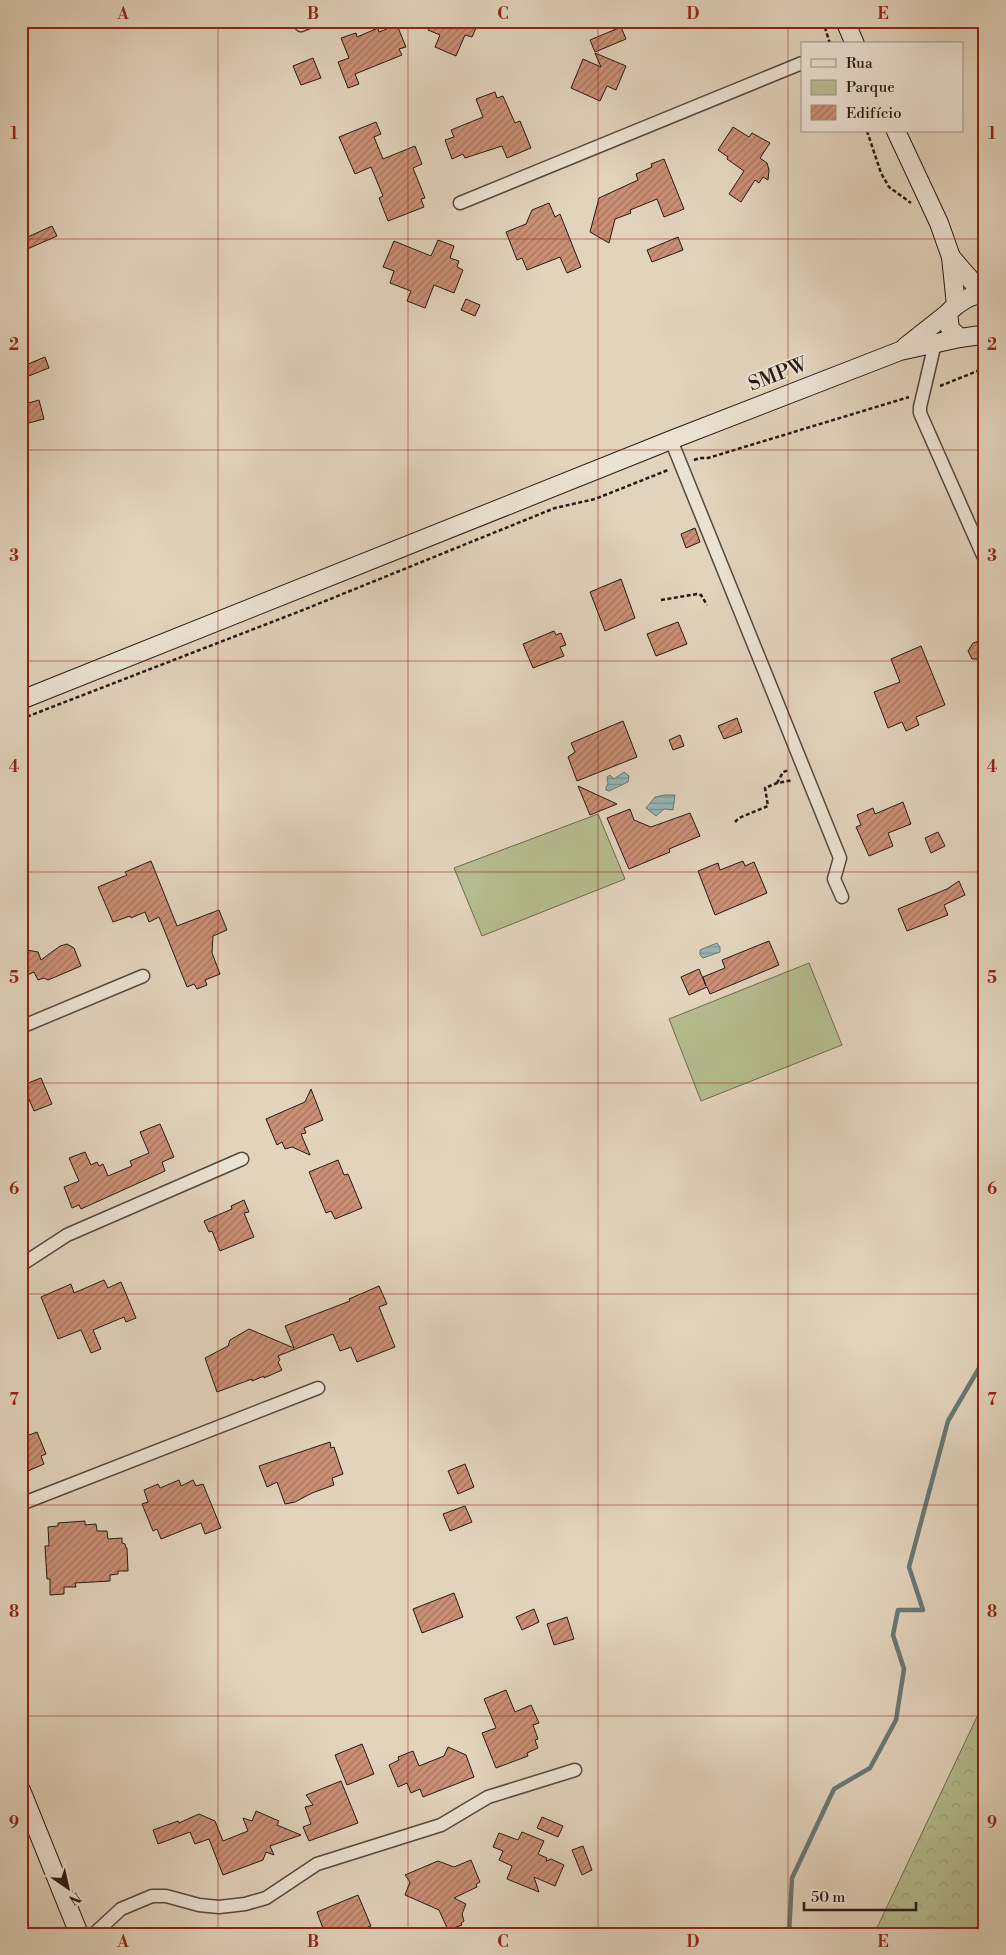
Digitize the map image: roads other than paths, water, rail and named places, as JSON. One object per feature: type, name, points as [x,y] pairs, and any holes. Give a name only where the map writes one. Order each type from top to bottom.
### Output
[{"type":"street","points":[[845,21],[852,42]]},
{"type":"street","points":[[460,204],[801,62]]},
{"type":"street","points":[[896,132],[939,223],[951,257],[952,309],[950,328],[960,338]]},
{"type":"street","points":[[951,257],[984,294]]},
{"type":"street","name":"SMPW","points":[[900,351],[952,309],[970,297],[984,294]]},
{"type":"street","name":"SMPW","points":[[21,700],[671,440],[900,351],[981,335],[985,332]]},
{"type":"street","points":[[935,343],[920,413],[985,560]]},
{"type":"street","points":[[671,440],[840,858],[834,879],[842,897]]},
{"type":"street","points":[[21,1027],[143,976]]},
{"type":"street","points":[[21,1265],[67,1235],[242,1159]]},
{"type":"street","points":[[21,1504],[318,1388]]},
{"type":"street","points":[[94,1934],[122,1909],[152,1896],[166,1896],[199,1905],[219,1907],[245,1904],[266,1898],[317,1864],[442,1825],[488,1797],[575,1770]]},
{"type":"street","points":[[21,1790],[79,1934]]},
{"type":"water","points":[[624,772],[629,776],[628,782],[609,791],[606,790],[608,784],[607,777],[610,775],[614,779]]},
{"type":"water","points":[[675,795],[673,810],[664,809],[656,816],[646,808],[655,797]]},
{"type":"water","points":[[717,943],[720,947],[720,952],[703,958],[700,955],[700,950]]},
{"type":"waterway","points":[[789,1934],[792,1878],[834,1789],[870,1768],[896,1720],[904,1669],[893,1635],[898,1610],[923,1610],[909,1567],[948,1421],[985,1358]]}]
